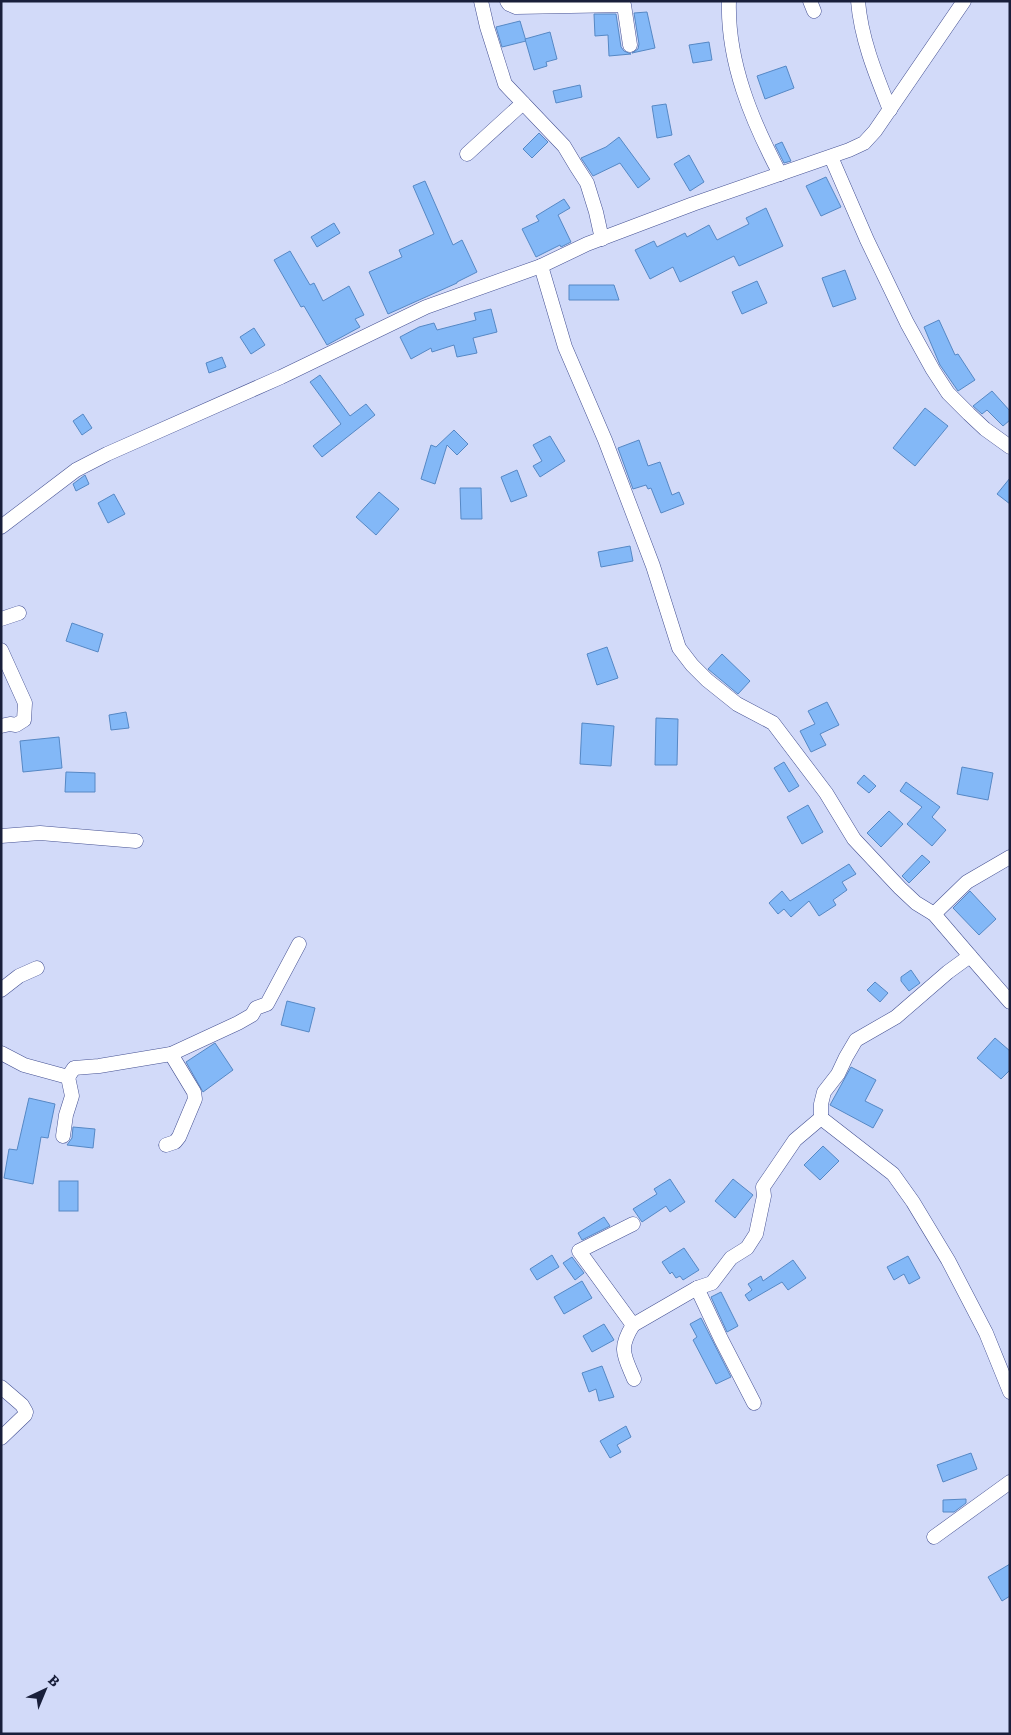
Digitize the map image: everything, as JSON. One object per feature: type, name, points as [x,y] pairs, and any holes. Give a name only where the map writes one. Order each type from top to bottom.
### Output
[{"type":"street","points":[[481,1],[505,84],[564,146],[587,183],[602,239]]},
{"type":"street","points":[[507,1],[516,7],[624,5],[630,45]]},
{"type":"street","points":[[729,1],[728,22],[732,53],[751,112],[780,174]]},
{"type":"street","points":[[858,1],[859,18],[870,59],[890,110]]},
{"type":"street","points":[[1,527],[76,470],[107,454],[263,385],[426,307],[541,266],[602,239],[693,204],[831,157],[864,143],[875,132],[964,1]]},
{"type":"street","points":[[467,154],[523,103]]},
{"type":"street","points":[[831,157],[871,248],[932,370],[948,393],[985,430],[1010,447]]},
{"type":"street","points":[[541,266],[566,347],[653,566],[679,648],[692,665],[737,704],[773,723],[826,793],[854,839],[900,888],[934,914],[1010,1002]]},
{"type":"street","points":[[1,619],[19,613]]},
{"type":"street","points":[[1,650],[25,703],[24,720],[16,725],[1,726]]},
{"type":"street","points":[[1,836],[40,833],[136,840]]},
{"type":"street","points":[[934,914],[967,882],[1010,857]]},
{"type":"street","points":[[63,1136],[66,1115],[72,1096],[68,1077],[74,1068],[99,1066],[171,1054],[238,1023],[252,1015],[256,1008],[268,1004],[299,944]]},
{"type":"street","points":[[634,1379],[622,1349],[627,1334],[633,1325],[697,1288],[712,1283],[731,1258],[747,1248],[756,1234],[764,1196],[763,1187],[795,1140],[821,1118],[821,1104],[824,1092],[838,1074],[856,1040],[896,1017],[948,972],[970,956]]},
{"type":"street","points":[[1,990],[20,976],[37,968]]},
{"type":"street","points":[[1,1053],[24,1065],[68,1077]]},
{"type":"street","points":[[166,1145],[175,1142],[179,1137],[195,1099],[194,1092],[171,1054]]},
{"type":"street","points":[[821,1118],[893,1174],[913,1202],[948,1260],[986,1333],[1010,1392]]},
{"type":"street","points":[[633,1224],[579,1251],[633,1325]]},
{"type":"street","points":[[697,1288],[754,1403]]},
{"type":"street","points":[[1,1387],[22,1405],[26,1412],[1,1438]]},
{"type":"street","points":[[934,1537],[1010,1482]]},
{"type":"building","points":[[647,12],[655,48],[632,53],[638,49],[639,44],[634,13]]},
{"type":"building","points":[[594,14],[616,14],[621,47],[624,51],[631,54],[609,56],[608,35],[595,36]]},
{"type":"building","points":[[520,21],[526,41],[502,47],[496,27]]},
{"type":"building","points":[[550,32],[557,59],[546,62],[547,66],[534,70],[525,39]]},
{"type":"building","points":[[709,42],[712,60],[693,63],[689,45]]},
{"type":"building","points":[[786,66],[794,88],[765,99],[757,76]]},
{"type":"building","points":[[580,85],[582,97],[556,103],[553,91]]},
{"type":"building","points":[[666,104],[672,135],[657,138],[652,106]]},
{"type":"building","points":[[539,133],[548,142],[532,158],[523,149]]},
{"type":"building","points":[[619,137],[650,179],[638,188],[620,163],[593,176],[581,158],[606,147]]},
{"type":"building","points":[[782,142],[791,161],[784,163],[775,145]]},
{"type":"building","points":[[689,155],[704,182],[690,191],[674,164]]},
{"type":"building","points":[[826,177],[841,207],[821,216],[806,186]]},
{"type":"building","points":[[425,181],[453,245],[462,240],[477,272],[388,314],[369,272],[402,257],[399,250],[434,234],[413,186]]},
{"type":"building","points":[[564,199],[570,208],[558,215],[571,242],[561,247],[560,245],[536,257],[522,229],[539,221],[536,216]]},
{"type":"building","points":[[766,208],[783,246],[739,266],[734,256],[680,282],[673,267],[650,279],[635,250],[654,241],[657,247],[685,233],[687,237],[709,225],[717,240],[749,224],[746,218]]},
{"type":"building","points":[[334,223],[340,233],[317,247],[311,237]]},
{"type":"building","points":[[290,251],[310,285],[314,283],[323,301],[349,286],[364,315],[355,319],[360,327],[327,345],[304,306],[301,307],[274,260]]},
{"type":"building","points":[[845,270],[856,299],[833,307],[822,278]]},
{"type":"building","points":[[757,281],[767,303],[742,314],[732,292]]},
{"type":"building","points":[[569,285],[614,285],[619,300],[569,300]]},
{"type":"building","points":[[491,309],[497,332],[473,338],[477,353],[457,357],[454,345],[432,352],[431,348],[411,359],[400,337],[419,327],[434,323],[437,330],[476,320],[474,313]]},
{"type":"building","points":[[939,320],[955,355],[958,354],[975,380],[958,391],[940,365],[924,327]]},
{"type":"building","points":[[254,328],[265,345],[251,354],[240,337]]},
{"type":"building","points":[[222,357],[226,367],[209,373],[206,363]]},
{"type":"building","points":[[320,375],[350,416],[366,404],[375,415],[322,457],[313,446],[341,424],[310,382]]},
{"type":"building","points":[[992,391],[1010,411],[1010,420],[1003,426],[987,410],[982,414],[973,406]]},
{"type":"building","points":[[925,408],[948,426],[915,466],[893,448]]},
{"type":"building","points":[[83,414],[92,428],[82,435],[73,421]]},
{"type":"building","points":[[454,430],[468,444],[457,455],[447,445],[435,484],[421,479],[431,445],[436,447]]},
{"type":"building","points":[[550,436],[565,461],[540,477],[533,466],[542,461],[533,445]]},
{"type":"building","points":[[639,440],[648,466],[660,462],[672,495],[679,492],[684,504],[661,513],[651,488],[648,489],[646,485],[633,489],[618,448]]},
{"type":"building","points":[[517,470],[527,496],[511,502],[501,477]]},
{"type":"building","points":[[85,475],[89,484],[76,491],[73,484]]},
{"type":"building","points":[[1010,478],[1010,504],[997,494]]},
{"type":"building","points":[[460,488],[481,488],[482,519],[461,519]]},
{"type":"building","points":[[379,492],[399,509],[376,535],[356,517]]},
{"type":"building","points":[[114,494],[125,514],[108,523],[98,503]]},
{"type":"building","points":[[630,546],[633,561],[601,567],[598,552]]},
{"type":"building","points":[[72,623],[103,634],[98,652],[66,641]]},
{"type":"building","points":[[607,647],[618,678],[597,685],[587,654]]},
{"type":"building","points":[[722,654],[750,681],[738,694],[708,669]]},
{"type":"building","points":[[827,702],[839,725],[820,734],[826,745],[811,752],[800,731],[815,724],[808,711]]},
{"type":"building","points":[[126,712],[129,728],[111,730],[109,715]]},
{"type":"building","points":[[656,718],[678,719],[677,765],[655,765]]},
{"type":"building","points":[[582,723],[614,726],[611,766],[580,764]]},
{"type":"building","points":[[59,737],[62,768],[23,772],[20,741]]},
{"type":"building","points":[[784,762],[799,786],[789,792],[774,768]]},
{"type":"building","points":[[962,767],[993,773],[988,800],[957,794]]},
{"type":"building","points":[[66,772],[95,773],[95,792],[65,792]]},
{"type":"building","points":[[864,775],[876,786],[869,793],[857,783]]},
{"type":"building","points":[[906,782],[940,807],[932,817],[946,830],[932,846],[907,824],[922,807],[900,791]]},
{"type":"building","points":[[808,805],[823,832],[802,844],[787,817]]},
{"type":"building","points":[[889,811],[903,824],[881,847],[867,833]]},
{"type":"building","points":[[922,855],[930,862],[909,883],[902,876]]},
{"type":"building","points":[[849,864],[856,874],[842,882],[847,890],[833,900],[836,905],[819,916],[809,901],[791,917],[784,909],[778,914],[769,903],[782,891],[790,901]]},
{"type":"building","points":[[970,891],[996,919],[979,935],[953,908]]},
{"type":"building","points":[[911,970],[920,983],[909,991],[901,981],[901,977]]},
{"type":"building","points":[[875,982],[888,993],[880,1002],[867,990]]},
{"type":"building","points":[[287,1001],[315,1008],[309,1032],[281,1025]]},
{"type":"building","points":[[995,1038],[1010,1051],[1010,1070],[1001,1079],[977,1058]]},
{"type":"building","points":[[215,1043],[233,1070],[203,1092],[186,1062]]},
{"type":"building","points":[[851,1067],[876,1080],[865,1101],[883,1110],[873,1128],[830,1105]]},
{"type":"building","points":[[29,1098],[55,1104],[48,1138],[41,1137],[33,1184],[4,1178],[9,1149],[17,1150]]},
{"type":"building","points":[[73,1127],[95,1129],[93,1148],[67,1145],[72,1138]]},
{"type":"building","points":[[823,1146],[839,1161],[820,1180],[804,1165]]},
{"type":"building","points":[[670,1179],[685,1202],[670,1212],[666,1206],[642,1222],[633,1209],[657,1194],[654,1189]]},
{"type":"building","points":[[733,1179],[753,1195],[735,1218],[715,1201]]},
{"type":"building","points":[[59,1181],[78,1181],[78,1211],[59,1211]]},
{"type":"building","points":[[604,1217],[610,1226],[582,1240],[578,1233]]},
{"type":"building","points":[[684,1248],[699,1270],[683,1280],[680,1276],[676,1278],[672,1272],[670,1274],[662,1262]]},
{"type":"building","points":[[552,1255],[559,1267],[537,1280],[530,1269]]},
{"type":"building","points":[[908,1256],[920,1278],[909,1284],[904,1274],[894,1280],[887,1267]]},
{"type":"building","points":[[572,1257],[584,1273],[575,1280],[563,1263]]},
{"type":"building","points":[[793,1260],[806,1278],[788,1290],[782,1282],[749,1301],[745,1295],[752,1290],[748,1284],[761,1276],[763,1281]]},
{"type":"building","points":[[582,1281],[592,1298],[564,1314],[554,1297]]},
{"type":"building","points":[[721,1292],[738,1326],[727,1332],[711,1297]]},
{"type":"building","points":[[701,1318],[731,1377],[716,1384],[693,1340],[697,1337],[690,1324]]},
{"type":"building","points":[[604,1324],[614,1340],[592,1352],[583,1336]]},
{"type":"building","points":[[602,1366],[614,1397],[599,1401],[596,1389],[589,1392],[582,1373]]},
{"type":"building","points":[[626,1426],[631,1437],[617,1445],[621,1452],[610,1458],[600,1441]]},
{"type":"building","points":[[971,1453],[977,1469],[943,1482],[937,1465]]},
{"type":"building","points":[[966,1499],[966,1503],[954,1512],[943,1512],[943,1500]]},
{"type":"building","points":[[1010,1564],[1010,1596],[1002,1601],[988,1577]]}]
